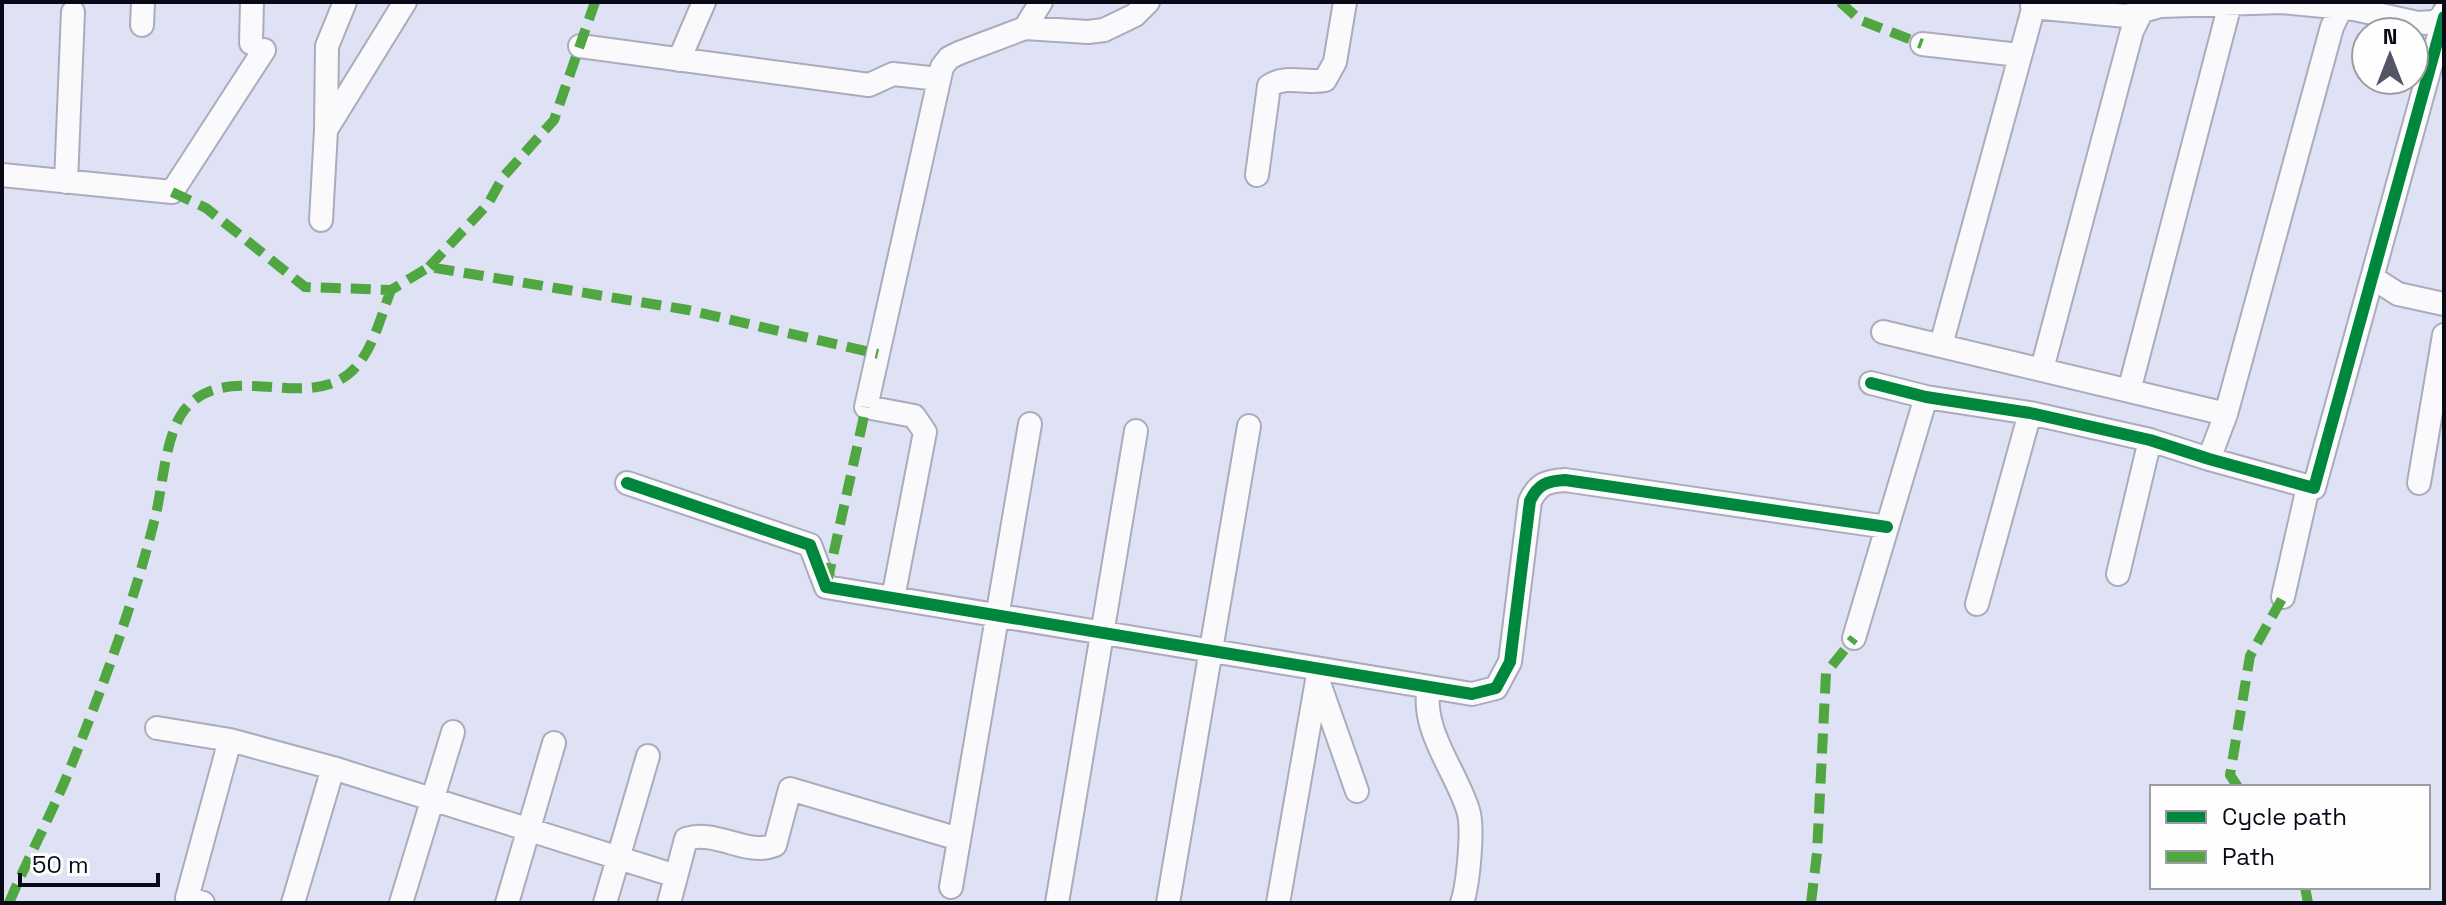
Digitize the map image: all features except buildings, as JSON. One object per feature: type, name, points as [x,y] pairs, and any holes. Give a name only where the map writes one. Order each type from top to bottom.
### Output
[{"type":"street","points":[[142,25],[143,2]]},
{"type":"street","points":[[2,175],[172,192],[258,46],[252,2]]},
{"type":"street","points":[[321,220],[327,46],[345,2]]},
{"type":"street","points":[[326,130],[405,2]]},
{"type":"street","points":[[679,60],[704,2]]},
{"type":"street","points":[[1025,28],[1041,2]]},
{"type":"street","points":[[893,598],[925,432],[914,416],[866,407],[942,67],[949,58],[1025,28],[1088,32],[1104,30],[1135,15],[1148,2]]},
{"type":"street","points":[[1257,175],[1269,86],[1286,79],[1325,80],[1335,62],[1345,2]]},
{"type":"street","points":[[1941,345],[2034,4],[2126,16],[2144,6],[2282,2],[2341,8],[2418,23],[2434,22],[2443,15]]},
{"type":"street","points":[[2129,391],[2230,4]]},
{"type":"street","points":[[2042,369],[2132,31],[2144,6]]},
{"type":"street","points":[[2209,459],[2226,414],[2332,27],[2341,8]]},
{"type":"street","points":[[66,182],[73,12]]},
{"type":"street","points":[[1871,383],[1926,397],[2030,413],[2150,440],[2314,488],[2443,15]]},
{"type":"street","points":[[1922,44],[2019,55]]},
{"type":"street","points":[[580,46],[869,85],[893,74],[939,79]]},
{"type":"street","points":[[2373,278],[2398,294],[2444,304]]},
{"type":"street","points":[[1883,332],[2226,414]]},
{"type":"street","points":[[2419,483],[2444,335]]},
{"type":"street","points":[[1854,638],[1926,397]]},
{"type":"street","points":[[1977,604],[2030,413]]},
{"type":"street","points":[[951,887],[1030,424]]},
{"type":"street","points":[[1168,903],[1249,426]]},
{"type":"street","points":[[1057,903],[1136,431]]},
{"type":"street","points":[[2118,574],[2150,440]]},
{"type":"street","points":[[627,483],[810,545],[826,587],[1211,651],[1318,674],[1472,694],[1496,688],[1510,662],[1530,501],[1536,488],[1549,481],[1565,480],[1887,527]]},
{"type":"street","points":[[2283,597],[2308,487]]},
{"type":"street","points":[[1318,674],[1357,791]]},
{"type":"street","points":[[1278,903],[1318,674]]},
{"type":"street","points":[[1429,687],[1426,702],[1433,731],[1470,814],[1467,887],[1462,903]]},
{"type":"street","points":[[157,728],[230,740],[333,768],[676,876]]},
{"type":"street","points":[[401,903],[453,732]]},
{"type":"street","points":[[203,903],[187,898],[230,740]]},
{"type":"street","points":[[507,903],[554,743]]},
{"type":"street","points":[[605,903],[648,756]]},
{"type":"street","points":[[293,903],[333,768]]},
{"type":"street","points":[[669,903],[686,839],[699,835],[764,850],[775,845],[790,789],[959,839]]},
{"type":"marked path","points":[[429,267],[488,204],[503,177],[554,120],[595,2]]},
{"type":"marked path","points":[[1840,2],[1860,20],[1922,44]]},
{"type":"marked path","points":[[172,192],[206,208],[305,287],[391,290],[429,267],[688,310],[878,354]]},
{"type":"marked path","points":[[9,903],[67,776],[116,648],[137,584],[158,505],[169,445],[179,418],[205,393],[226,387],[298,388],[321,386],[342,378],[365,354],[391,290]]},
{"type":"marked path","points":[[827,583],[866,407]]},
{"type":"marked path","points":[[2237,785],[2230,775],[2250,656],[2283,597]]},
{"type":"marked path","points":[[1811,903],[1817,853],[1826,673],[1854,638]]},
{"type":"marked path","points":[[2305,889],[2308,903]]},
{"type":"cycle path","points":[[1871,383],[1926,397],[2030,413],[2150,440],[2314,488],[2444,17]]},
{"type":"cycle path","points":[[627,483],[810,545],[826,587],[1472,694],[1496,688],[1510,662],[1530,501],[1536,491],[1548,483],[1565,480],[1887,527]]}]
